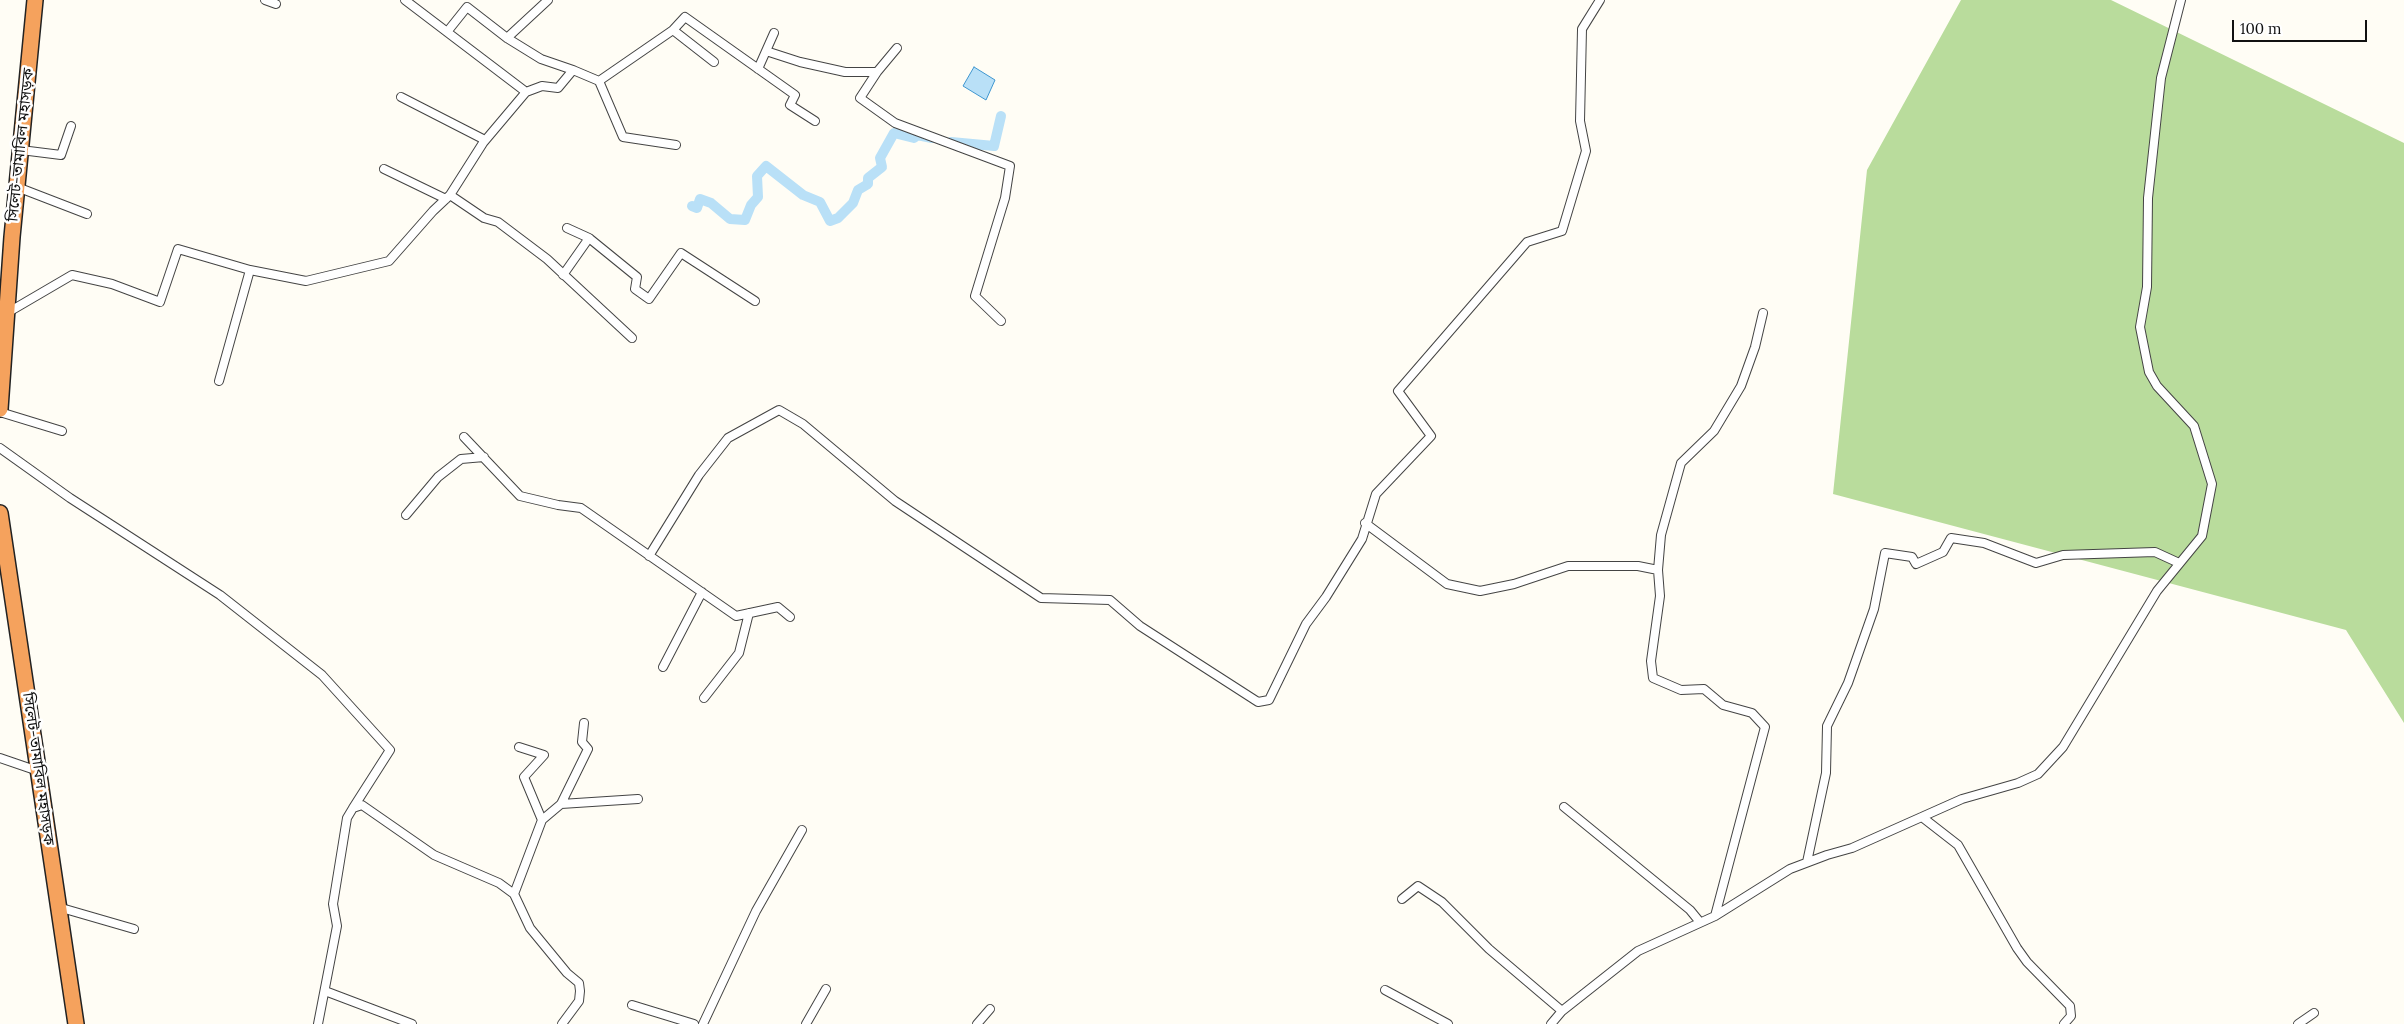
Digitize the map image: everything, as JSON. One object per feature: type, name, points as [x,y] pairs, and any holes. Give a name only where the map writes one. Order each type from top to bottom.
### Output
[{"type":"highway","name":"সিলেট-তামাবিল মহাসড়ক","points":[[0,411],[4,312],[35,0]]},
{"type":"highway","name":"সিলেট-তামাবিল মহাসড়ক","points":[[0,513],[76,1024]]},
{"type":"street","points":[[265,0],[276,4]]},
{"type":"street","points":[[405,0],[526,92]]},
{"type":"street","points":[[507,38],[548,0]]},
{"type":"street","points":[[648,556],[699,475],[728,438],[779,410],[803,424],[895,501],[1042,598],[1110,600],[1140,626],[1258,702],[1269,700],[1306,624],[1362,539],[1365,523],[1376,494],[1431,436],[1398,391],[1498,278],[1527,242],[1562,231],[1586,151],[1580,120],[1582,30],[1600,0]]},
{"type":"street","points":[[1551,1024],[1562,1012],[1638,951],[1714,916],[1790,869],[1852,848],[1962,800],[2018,783],[2038,774],[2063,747],[2156,591],[2202,536],[2212,484],[2194,426],[2157,386],[2149,372],[2140,327],[2146,287],[2148,198],[2161,78],[2181,0]]},
{"type":"street","points":[[447,32],[467,4],[507,38],[541,59],[600,81],[624,137],[676,144]]},
{"type":"street","points":[[600,81],[673,30],[686,18],[795,95],[790,105],[815,121]]},
{"type":"street","points":[[673,30],[714,62]]},
{"type":"street","points":[[758,69],[774,33]]},
{"type":"street","points":[[897,48],[877,72],[860,98],[895,123],[1010,166],[1005,198],[975,296],[1001,320]]},
{"type":"street","points":[[766,51],[800,62],[845,72],[877,72]]},
{"type":"street","points":[[4,312],[72,275],[112,284],[160,302],[178,249],[250,270],[306,281],[389,261],[432,211],[448,197],[485,140],[526,92],[542,86],[558,88],[573,70]]},
{"type":"street","points":[[401,97],[485,140]]},
{"type":"street","points":[[21,150],[61,155],[71,126]]},
{"type":"street","points":[[384,169],[448,197],[484,218],[498,222],[547,259],[632,338]]},
{"type":"street","points":[[17,187],[87,214]]},
{"type":"street","points":[[567,228],[590,238],[637,277],[635,289],[649,298],[681,253],[754,301]]},
{"type":"street","points":[[563,275],[590,238]]},
{"type":"street","points":[[219,381],[250,270]]},
{"type":"street","points":[[1714,916],[1765,727],[1752,713],[1723,706],[1704,689],[1681,690],[1653,678],[1651,661],[1660,596],[1658,570],[1661,535],[1680,463],[1714,431],[1741,386],[1755,347],[1763,312]]},
{"type":"street","points":[[0,411],[62,431]]},
{"type":"street","points":[[464,437],[520,496],[558,505],[582,508],[736,616],[778,607],[790,617]]},
{"type":"street","points":[[0,448],[70,498],[220,595],[322,675],[390,750],[347,818],[334,904],[338,926],[318,1024]]},
{"type":"street","points":[[406,515],[438,477],[461,459],[484,457]]},
{"type":"street","points":[[1365,523],[1447,584],[1480,591],[1514,584],[1568,566],[1638,566],[1658,570]]},
{"type":"street","points":[[1806,862],[1826,774],[1827,726],[1848,683],[1874,609],[1885,553],[1912,557],[1916,564],[1943,552],[1951,538],[1984,543],[2036,563],[2064,555],[2155,552],[2179,563]]},
{"type":"street","points":[[663,666],[702,592]]},
{"type":"street","points":[[704,698],[738,653],[749,613]]},
{"type":"street","points":[[514,894],[542,820],[561,804],[588,749],[582,742],[584,723]]},
{"type":"street","points":[[518,747],[544,755],[524,777],[542,820]]},
{"type":"street","points":[[0,758],[38,772]]},
{"type":"street","points":[[561,804],[638,799]]},
{"type":"street","points":[[353,808],[362,805],[434,855],[499,883],[514,894],[530,928],[567,973],[579,983],[579,1000],[562,1024]]},
{"type":"street","points":[[1564,807],[1690,910],[1699,922]]},
{"type":"street","points":[[1922,817],[1958,845],[2017,948],[2027,962],[2070,1006],[2071,1016],[2064,1024]]},
{"type":"street","points":[[703,1024],[756,911],[802,830]]},
{"type":"street","points":[[1402,899],[1418,886],[1442,902],[1489,949],[1562,1012]]},
{"type":"street","points":[[58,907],[134,929]]},
{"type":"street","points":[[806,1024],[826,989]]},
{"type":"street","points":[[1385,990],[1448,1024]]},
{"type":"street","points":[[325,991],[412,1024]]},
{"type":"street","points":[[632,1005],[694,1024]]},
{"type":"street","points":[[977,1024],[990,1009]]},
{"type":"street","points":[[2298,1024],[2314,1013]]},
{"type":"green space","points":[[1961,0],[2111,0],[2404,143],[2404,723],[2346,630],[1833,494],[1867,170]]},
{"type":"water","points":[[974,67],[995,80],[986,100],[963,86]]},
{"type":"waterway","points":[[951,142],[994,146],[1001,116]]},
{"type":"waterway","points":[[692,206],[697,208],[700,199],[711,203],[730,219],[745,220],[751,205],[758,197],[757,176],[766,166],[803,195],[820,202],[830,221],[838,218],[853,203],[858,190],[868,184],[868,178],[882,167],[880,158],[894,133],[914,138],[917,135],[932,138]]}]
